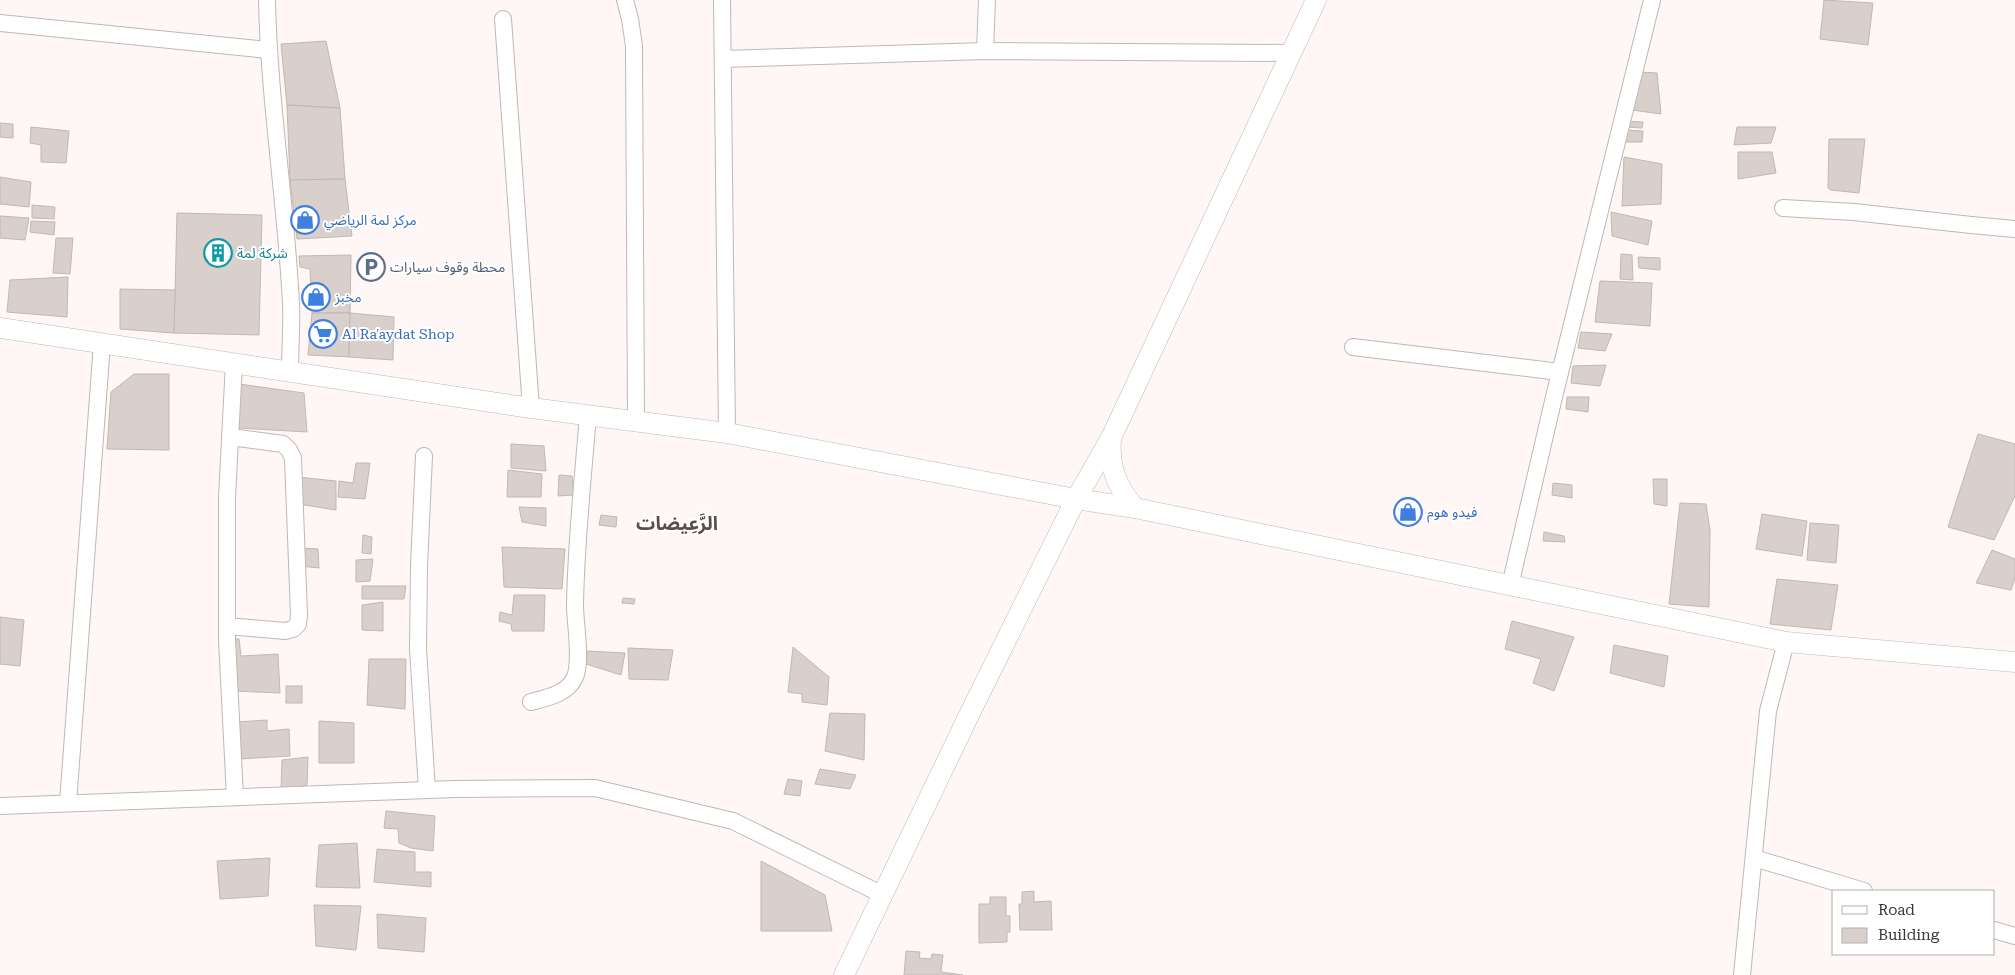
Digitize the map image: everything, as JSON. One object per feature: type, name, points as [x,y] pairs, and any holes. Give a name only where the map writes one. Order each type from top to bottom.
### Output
[{"type":"street","points":[[267,0],[268,50],[281,172],[291,296],[290,372]]},
{"type":"street","points":[[625,0],[634,46],[636,421]]},
{"type":"street","points":[[722,0],[727,433]]},
{"type":"street","points":[[985,51],[987,0]]},
{"type":"street","points":[[844,975],[974,704],[1076,499],[1111,438],[1316,0]]},
{"type":"street","points":[[1510,586],[1560,372],[1652,0]]},
{"type":"street","points":[[503,19],[531,408]]},
{"type":"street","points":[[0,23],[268,50]]},
{"type":"street","points":[[723,59],[985,51],[1290,53]]},
{"type":"street","points":[[1783,208],[1854,212],[1971,226],[2015,228]]},
{"type":"street","points":[[0,328],[531,408],[727,433],[1076,499],[1135,508],[1786,642],[2015,662]]},
{"type":"street","points":[[68,803],[102,343]]},
{"type":"street","points":[[1353,347],[1560,372]]},
{"type":"street","points":[[234,363],[227,497],[227,626],[235,797]]},
{"type":"street","points":[[531,702],[557,695],[570,685],[576,677],[575,604],[588,415]]},
{"type":"street","points":[[227,626],[286,631],[293,629],[298,624],[299,615],[294,458],[290,450],[283,444],[230,437]]},
{"type":"street","points":[[1111,438],[1110,449],[1114,476],[1123,495],[1135,508]]},
{"type":"street","points":[[424,456],[419,566],[418,649],[427,790]]},
{"type":"street","points":[[1742,975],[1768,711],[1786,642]]},
{"type":"street","points":[[0,806],[427,790],[595,788],[733,821],[883,895]]},
{"type":"street","points":[[1754,858],[1861,890]]},
{"type":"street","points":[[1995,930],[2015,936]]},
{"type":"building","points":[[1824,0],[1873,3],[1868,45],[1820,39]]},
{"type":"building","points":[[326,41],[340,108],[287,105],[281,44]]},
{"type":"building","points":[[1640,72],[1657,73],[1661,114],[1632,110]]},
{"type":"building","points":[[287,105],[340,108],[345,179],[290,180]]},
{"type":"building","points":[[1625,121],[1643,122],[1642,128],[1625,127]]},
{"type":"building","points":[[0,123],[13,124],[13,138],[0,137]]},
{"type":"building","points":[[31,127],[69,131],[66,163],[41,162],[41,145],[30,143]]},
{"type":"building","points":[[1737,127],[1776,127],[1771,143],[1734,145]]},
{"type":"building","points":[[1625,130],[1643,131],[1642,142],[1625,142]]},
{"type":"building","points":[[1829,139],[1865,139],[1859,193],[1828,188]]},
{"type":"building","points":[[1738,152],[1772,152],[1776,173],[1738,179]]},
{"type":"building","points":[[1624,157],[1662,164],[1661,204],[1622,206]]},
{"type":"building","points":[[0,177],[31,182],[29,207],[0,204]]},
{"type":"building","points":[[345,179],[352,236],[297,239],[290,180]]},
{"type":"building","points":[[32,205],[55,207],[54,219],[32,218]]},
{"type":"building","points":[[1611,212],[1652,221],[1648,245],[1612,236]]},
{"type":"building","name":"شركة لمة","points":[[177,213],[262,215],[259,335],[174,333]]},
{"type":"building","points":[[0,216],[29,218],[25,240],[0,238]]},
{"type":"building","points":[[31,221],[55,222],[54,235],[30,232]]},
{"type":"building","points":[[56,238],[73,238],[70,274],[53,273]]},
{"type":"building","points":[[1621,254],[1632,255],[1633,280],[1620,279]]},
{"type":"building","points":[[351,255],[350,313],[312,313],[310,269],[300,267],[299,256]]},
{"type":"building","points":[[1638,257],[1660,258],[1660,270],[1639,268]]},
{"type":"building","points":[[68,277],[67,317],[7,312],[10,280]]},
{"type":"building","points":[[1600,281],[1652,283],[1650,326],[1595,322]]},
{"type":"building","points":[[120,289],[175,290],[174,333],[120,329]]},
{"type":"building","points":[[312,313],[350,313],[349,357],[308,355]]},
{"type":"building","points":[[350,313],[394,317],[393,360],[349,357]]},
{"type":"building","points":[[1581,332],[1612,334],[1605,351],[1578,348]]},
{"type":"building","points":[[1606,365],[1600,386],[1571,383],[1573,366]]},
{"type":"building","points":[[134,374],[169,374],[169,450],[107,449],[111,392]]},
{"type":"building","points":[[239,384],[304,393],[307,432],[238,428]]},
{"type":"building","points":[[1567,397],[1589,397],[1588,412],[1566,409]]},
{"type":"building","points":[[1978,434],[2015,444],[2015,496],[1994,540],[1948,527]]},
{"type":"building","points":[[511,444],[544,446],[546,471],[511,468]]},
{"type":"building","points":[[356,463],[370,463],[365,499],[338,497],[339,481],[353,483]]},
{"type":"building","points":[[508,470],[542,474],[541,497],[507,497]]},
{"type":"building","points":[[559,475],[572,476],[574,495],[558,496]]},
{"type":"building","points":[[298,477],[336,481],[336,510],[298,504]]},
{"type":"building","points":[[1653,479],[1667,479],[1667,506],[1654,504]]},
{"type":"building","points":[[1553,483],[1572,485],[1572,498],[1552,495]]},
{"type":"building","points":[[1680,503],[1706,504],[1710,530],[1709,607],[1669,604]]},
{"type":"building","points":[[519,507],[546,508],[546,526],[522,522]]},
{"type":"building","points":[[1762,514],[1807,521],[1802,556],[1756,549]]},
{"type":"building","points":[[601,515],[617,517],[616,527],[599,525]]},
{"type":"building","points":[[1810,523],[1839,525],[1836,563],[1807,560]]},
{"type":"building","points":[[1544,532],[1564,536],[1565,542],[1543,541]]},
{"type":"building","points":[[363,535],[372,537],[371,554],[362,553]]},
{"type":"building","points":[[502,547],[565,549],[562,589],[504,587]]},
{"type":"building","points":[[301,548],[318,549],[319,568],[300,566]]},
{"type":"building","points":[[1992,550],[2015,559],[2015,578],[2011,590],[1976,583]]},
{"type":"building","points":[[373,559],[370,581],[356,582],[356,560]]},
{"type":"building","points":[[1777,579],[1838,585],[1831,630],[1770,624]]},
{"type":"building","points":[[362,586],[406,586],[404,599],[362,599]]},
{"type":"building","points":[[514,595],[545,595],[544,631],[512,631],[511,624],[499,621],[500,612],[512,615]]},
{"type":"building","points":[[623,598],[635,599],[634,604],[622,603]]},
{"type":"building","points":[[383,602],[383,631],[362,630],[362,605]]},
{"type":"building","points":[[0,617],[24,620],[20,666],[0,664]]},
{"type":"building","points":[[1512,621],[1574,637],[1554,691],[1533,683],[1541,659],[1505,649]]},
{"type":"building","points":[[230,638],[239,639],[241,656],[278,654],[280,693],[233,691]]},
{"type":"building","points":[[1614,645],[1668,656],[1664,687],[1610,673]]},
{"type":"building","points":[[793,647],[829,677],[827,705],[802,702],[802,694],[788,692]]},
{"type":"building","points":[[628,648],[673,650],[668,680],[629,679]]},
{"type":"building","points":[[587,651],[625,653],[621,675],[586,664]]},
{"type":"building","points":[[369,659],[406,659],[405,709],[367,705]]},
{"type":"building","points":[[286,686],[302,686],[302,703],[286,703]]},
{"type":"building","points":[[830,713],[865,714],[864,760],[825,751]]},
{"type":"building","points":[[267,720],[267,731],[289,729],[290,756],[238,759],[237,722]]},
{"type":"building","points":[[319,721],[354,723],[354,763],[319,763]]},
{"type":"building","points":[[308,757],[307,785],[281,789],[282,760]]},
{"type":"building","points":[[820,769],[856,775],[850,789],[815,784]]},
{"type":"building","points":[[788,779],[802,781],[800,796],[784,794]]},
{"type":"building","points":[[386,811],[435,816],[433,851],[411,848],[399,843],[398,829],[384,828]]},
{"type":"building","points":[[357,843],[360,888],[316,887],[319,845]]},
{"type":"building","points":[[377,849],[415,852],[415,872],[431,872],[431,887],[374,882]]},
{"type":"building","points":[[270,858],[268,896],[220,899],[217,861]]},
{"type":"building","points":[[761,861],[825,895],[832,931],[761,931]]},
{"type":"building","points":[[1034,891],[1034,902],[1051,901],[1052,930],[1020,930],[1019,904],[1022,904],[1022,892]]},
{"type":"building","points":[[990,897],[1006,897],[1006,916],[1010,916],[1010,932],[1007,932],[1007,942],[979,943],[979,904],[990,904]]},
{"type":"building","points":[[314,905],[361,906],[356,950],[316,946]]},
{"type":"building","points":[[377,914],[426,918],[424,952],[378,948]]},
{"type":"building","points":[[906,951],[920,952],[919,958],[931,959],[932,954],[943,955],[941,972],[963,975],[904,975]]},
{"type":"place","name":"مركز لمة الرياضي","points":[[305,220]]},
{"type":"place","name":"شركة لمة","points":[[218,253]]},
{"type":"place","name":"محطة وقوف سيارات","points":[[371,267]]},
{"type":"place","name":"مخبز","points":[[316,297]]},
{"type":"place","name":"Al Ra'aydat Shop","points":[[323,334]]},
{"type":"place","name":"فيدو هوم","points":[[1408,512]]},
{"type":"district","name":"الرَّعِيضات","points":[[677,523]]}]
